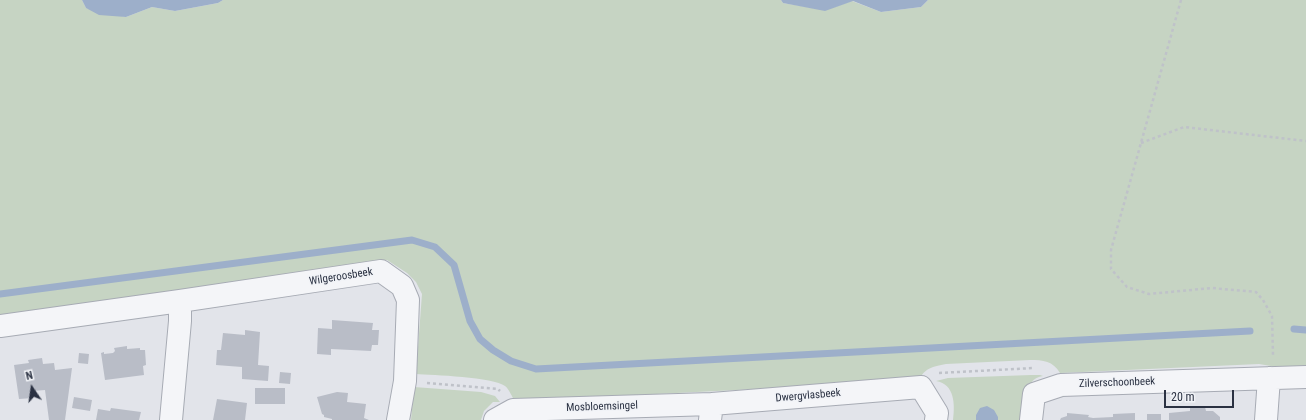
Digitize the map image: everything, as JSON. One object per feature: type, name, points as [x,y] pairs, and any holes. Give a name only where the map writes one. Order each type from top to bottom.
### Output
[{"type":"street","name":"Wilgeroosbeek","points":[[0,326],[381,271],[402,286],[408,300],[405,381]]},
{"type":"street","points":[[171,420],[180,321],[180,301]]},
{"type":"street","name":"Zilverschoonbeek","points":[[1031,420],[1034,394],[1061,385],[1306,377]]},
{"type":"street","points":[[1266,420],[1269,378]]},
{"type":"street","points":[[398,420],[405,381]]},
{"type":"street","points":[[921,387],[937,413],[936,420]]},
{"type":"street","name":"Dwergvlasbeek","points":[[711,412],[921,387]]},
{"type":"street","name":"Mosbloemsingel","points":[[504,415],[711,412]]},
{"type":"path","points":[[1181,0],[1111,250],[1111,269],[1127,287],[1149,294],[1212,288],[1256,292],[1264,300],[1272,316],[1273,355],[1269,378]]},
{"type":"path","points":[[1141,143],[1184,126],[1306,142]]},
{"type":"path","points":[[921,387],[934,373],[1046,368],[1061,385]]},
{"type":"path","points":[[405,381],[498,389],[504,415]]},
{"type":"green space","points":[[0,0],[82,0],[86,8],[126,17],[152,7],[175,11],[218,3],[223,0],[781,0],[783,3],[825,10],[852,1],[881,12],[921,7],[928,0],[1306,0],[1306,367],[1283,368],[1259,364],[1060,373],[1054,366],[1047,362],[1030,360],[946,364],[930,368],[918,381],[515,401],[505,386],[489,380],[416,374],[422,294],[416,282],[407,273],[387,260],[0,318]]},
{"type":"green space","points":[[1043,376],[1036,378],[1028,387],[1022,420],[998,420],[998,417],[976,415],[976,420],[953,420],[954,402],[950,391],[947,386],[936,381],[948,378]]},
{"type":"green space","points":[[414,387],[481,392],[495,396],[500,402],[493,402],[484,411],[481,420],[411,420]]},
{"type":"water","points":[[82,0],[223,0],[218,3],[175,11],[152,7],[126,17],[99,15],[86,8]]},
{"type":"water","points":[[781,0],[928,0],[921,7],[881,12],[853,1],[825,11],[783,3]]},
{"type":"water","points":[[987,406],[994,410],[998,420],[976,420],[976,415],[980,408]]},
{"type":"building","points":[[332,320],[373,323],[372,330],[379,330],[378,345],[372,345],[371,351],[331,349],[331,355],[317,354],[318,328],[332,329]]},
{"type":"building","points":[[245,330],[260,332],[258,365],[269,366],[268,381],[242,379],[242,367],[216,365],[217,350],[221,350],[223,333],[245,335]]},
{"type":"building","points":[[127,346],[127,349],[140,348],[140,350],[145,350],[146,365],[143,366],[144,375],[105,380],[101,353],[113,353],[115,351],[114,348]]},
{"type":"building","points":[[79,353],[89,354],[88,364],[78,363]]},
{"type":"building","points":[[42,358],[43,364],[54,363],[55,370],[72,368],[65,420],[49,420],[45,390],[33,391],[33,398],[19,399],[14,365],[29,363],[28,360]]},
{"type":"building","points":[[280,372],[291,373],[290,384],[279,383]]},
{"type":"building","points":[[255,388],[285,388],[285,404],[255,404]]},
{"type":"building","points":[[337,392],[348,393],[347,402],[366,404],[364,418],[369,420],[332,420],[324,417],[317,397]]},
{"type":"building","points":[[74,397],[92,400],[90,411],[72,408]]},
{"type":"building","points":[[217,399],[247,403],[245,420],[213,420]]},
{"type":"building","points":[[1205,407],[1206,411],[1213,411],[1220,417],[1220,420],[1169,420],[1169,413],[1190,411],[1190,408]]},
{"type":"building","points":[[111,408],[141,412],[139,420],[96,420],[98,409],[110,411]]},
{"type":"building","points":[[1067,413],[1089,415],[1088,417],[1093,418],[1113,417],[1113,414],[1135,413],[1135,420],[1060,420],[1061,418],[1067,416]]},
{"type":"building","points":[[1147,414],[1161,414],[1161,420],[1147,420]]},
{"type":"waterway","points":[[0,294],[412,240],[435,247],[454,265],[470,321],[480,339],[493,350],[511,361],[536,369],[1250,331]]},
{"type":"waterway","points":[[1294,329],[1306,330]]}]
